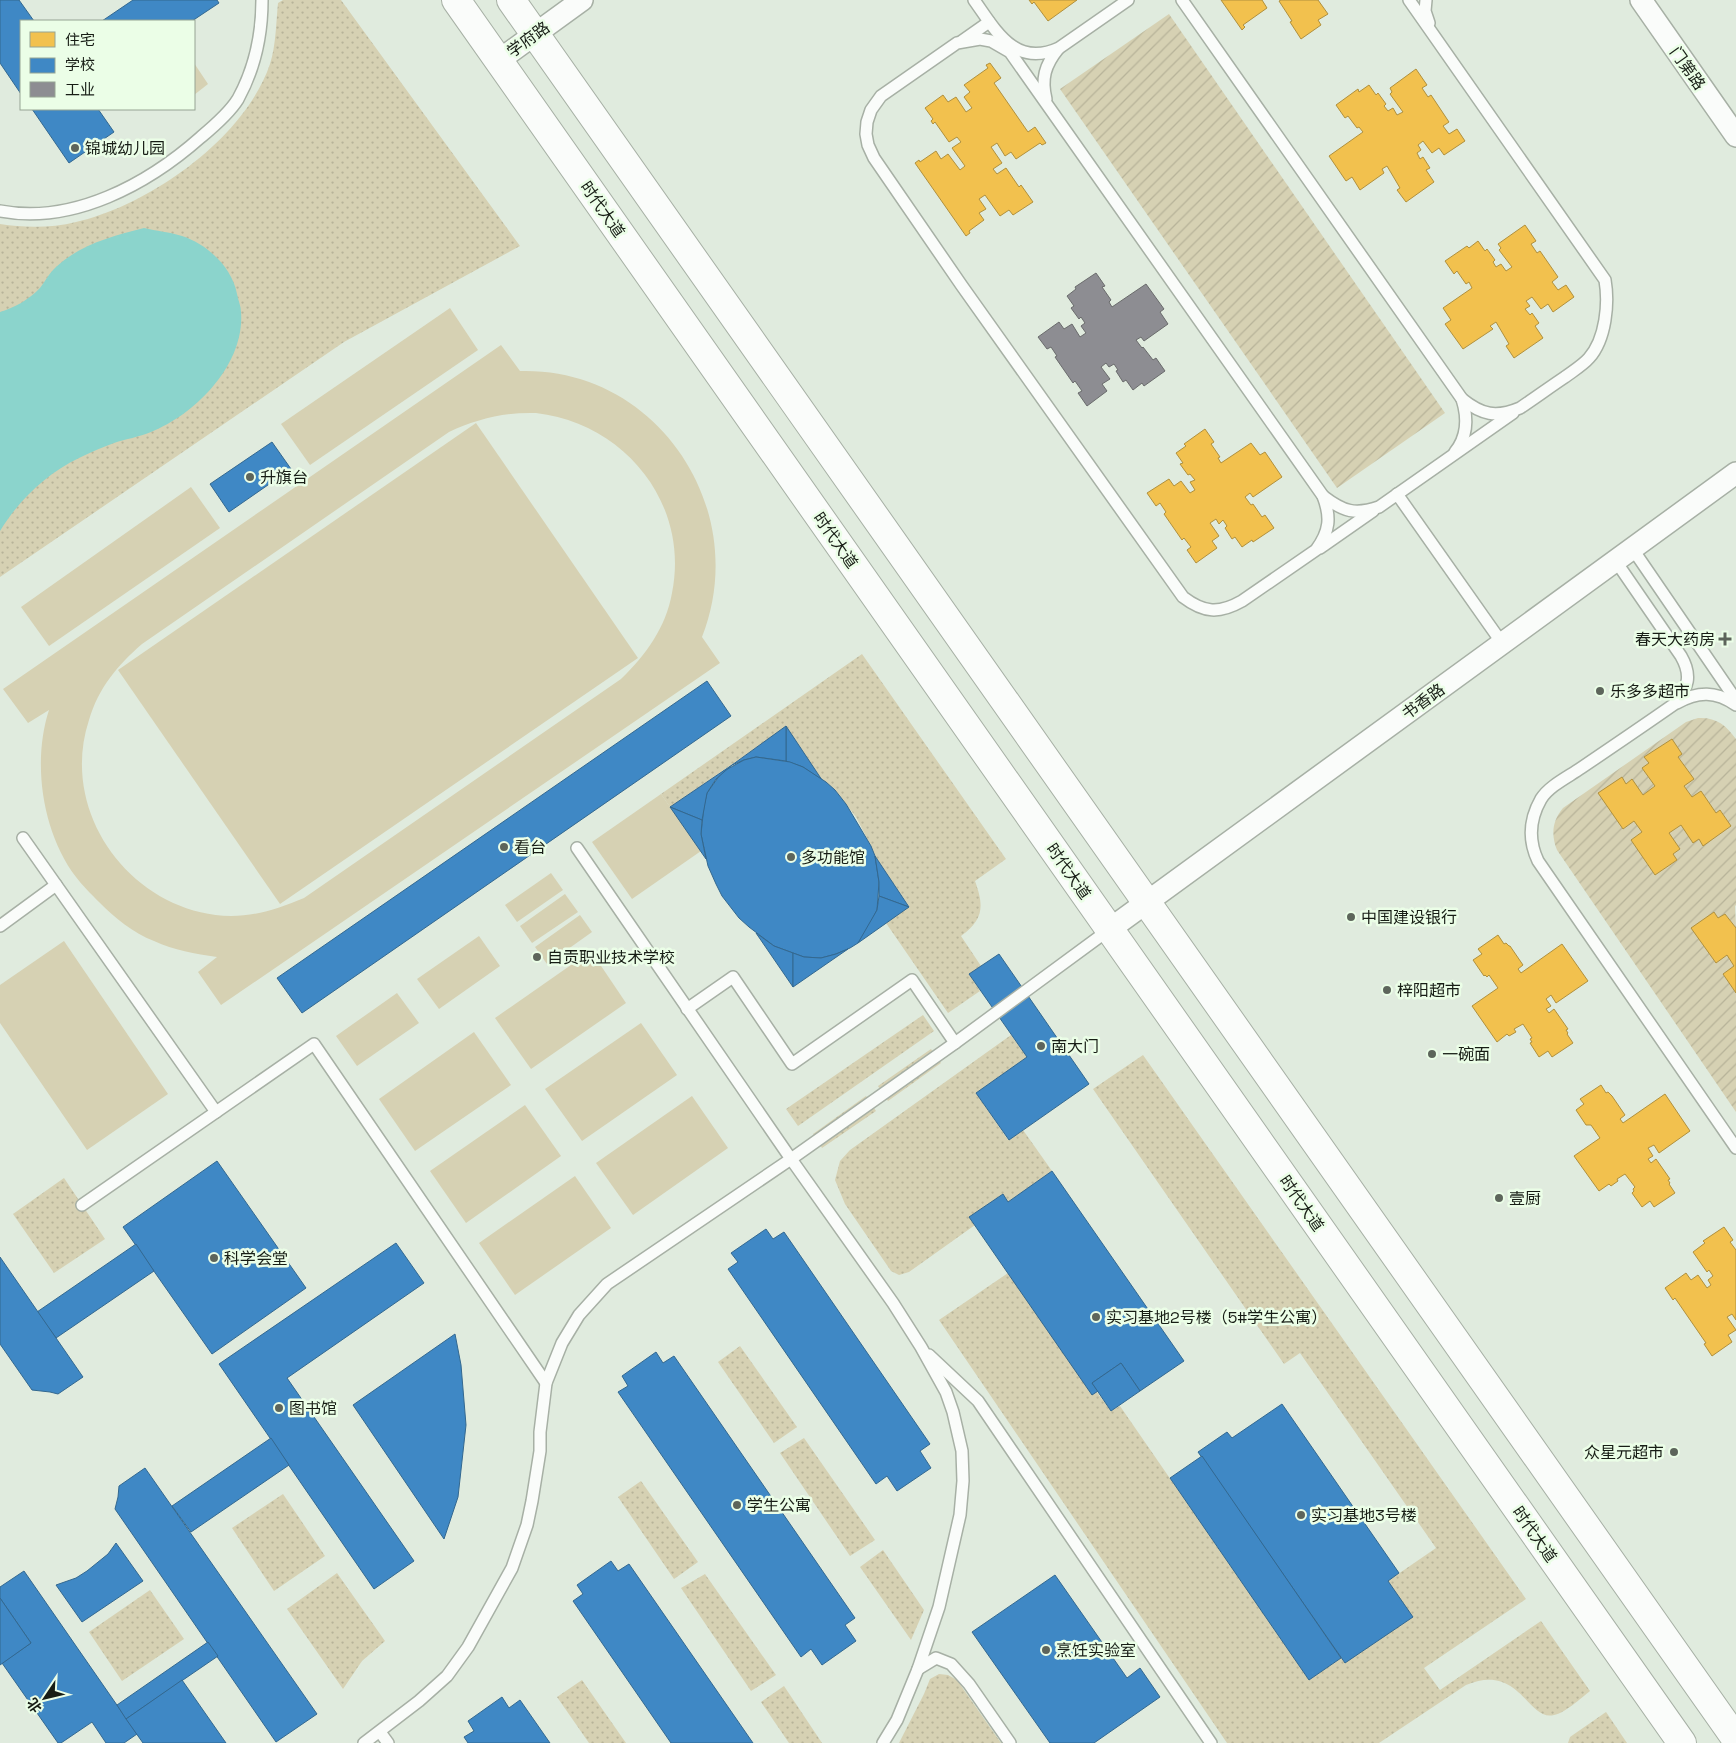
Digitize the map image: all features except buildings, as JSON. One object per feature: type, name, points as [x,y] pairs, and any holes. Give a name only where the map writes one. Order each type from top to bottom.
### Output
[{"type":"main road","name":"时代大道","points":[[456,0],[1682,1743]]},
{"type":"main road","points":[[511,0],[1736,1740]]},
{"type":"street","name":"学府路","points":[[498,61],[582,0]]},
{"type":"street","name":"门第路","points":[[1641,0],[1736,136]]},
{"type":"street","name":"书香路","points":[[1110,929],[1736,472]]},
{"type":"lane","points":[[0,211],[8,213],[45,213],[78,208],[114,195],[184,152],[213,127],[237,100],[255,60],[262,24],[262,0]]},
{"type":"lane","points":[[974,0],[1322,496],[1329,519],[1323,541],[1309,556]]},
{"type":"lane","points":[[1000,37],[1012,47],[1027,53],[1049,52],[1059,48],[1128,0]]},
{"type":"lane","points":[[1177,0],[1190,12]]},
{"type":"lane","points":[[1182,0],[1462,399],[1475,410],[1488,413],[1505,413],[1520,408]]},
{"type":"lane","points":[[989,22],[881,96],[871,110],[867,122],[866,134],[868,145],[874,158],[962,286],[1183,596],[1192,603],[1210,610],[1229,609],[1242,602],[1577,368],[1589,359],[1598,344],[1604,320],[1607,290],[1605,280],[1409,0]]},
{"type":"lane","points":[[1426,0],[1425,11],[1430,30]]},
{"type":"lane","points":[[958,43],[980,39],[991,41],[1010,52]]},
{"type":"lane","points":[[1052,112],[1046,99],[1044,80],[1048,62],[1059,48]]},
{"type":"lane","points":[[1450,457],[1459,447],[1465,433],[1466,417],[1462,399]]},
{"type":"lane","points":[[1397,494],[1502,643]]},
{"type":"lane","points":[[1322,496],[1336,506],[1350,512],[1365,511],[1379,507]]},
{"type":"lane","points":[[1624,554],[1736,700]]},
{"type":"lane","points":[[1624,554],[1686,663],[1688,670],[1687,685],[1673,705]]},
{"type":"lane","points":[[1736,705],[1729,700],[1715,695],[1703,694],[1691,695],[1673,705],[1542,797],[1533,816],[1530,837],[1538,861],[1736,1148]]},
{"type":"lane","points":[[23,838],[216,1112]]},
{"type":"lane","points":[[577,848],[790,1159],[893,1303],[921,1347],[946,1392],[953,1412],[962,1451],[963,1481],[960,1516],[939,1607],[918,1669],[897,1720],[884,1743]]},
{"type":"lane","points":[[0,926],[56,885]]},
{"type":"lane","points":[[364,1743],[447,1676],[468,1647],[512,1568],[527,1525],[534,1493],[540,1452],[540,1432],[546,1383],[562,1343],[579,1315],[607,1284],[790,1159],[1110,929]]},
{"type":"lane","points":[[687,1009],[733,978],[792,1064],[912,980],[955,1042]]},
{"type":"lane","points":[[82,1205],[314,1044],[546,1383]]},
{"type":"lane","points":[[921,1347],[978,1401],[1211,1743]]},
{"type":"lane","points":[[918,1669],[936,1658],[951,1664],[969,1684],[1010,1743]]},
{"type":"lane","points":[[380,1732],[388,1743]]},
{"type":"shaded area","points":[[283,0],[341,0],[520,246],[344,342],[0,577],[0,224],[29,227],[58,225],[76,222],[105,213],[134,201],[163,184],[191,164],[217,142],[240,118],[258,91],[272,57],[278,3]]},
{"type":"shaded area","points":[[1169,14],[1445,413],[1337,488],[1060,89]]},
{"type":"shaded area","points":[[195,64],[208,84],[195,94]]},
{"type":"shaded area","points":[[450,308],[478,350],[310,465],[281,424]]},
{"type":"shaded area","points":[[501,345],[520,371],[569,376],[614,393],[651,420],[682,455],[703,496],[714,541],[714,589],[702,637],[720,663],[221,1005],[198,972],[217,957],[177,949],[146,938],[111,914],[76,877],[64,859],[55,839],[43,796],[41,752],[49,710],[28,723],[3,689]],"holes":[[[536,413],[568,420],[597,433],[622,451],[644,473],[660,499],[671,528],[675,560],[669,605],[654,640],[630,670],[621,679],[304,898],[268,911],[250,915],[231,916],[195,911],[163,898],[135,878],[112,853],[94,823],[84,790],[82,755],[89,720],[98,697],[117,669],[142,644],[449,432],[470,423],[502,415]]]},
{"type":"shaded area","points":[[476,423],[638,658],[280,904],[118,670]]},
{"type":"shaded area","points":[[191,487],[220,528],[49,646],[21,607]]},
{"type":"shaded area","points":[[862,654],[1006,859],[975,881],[980,898],[980,912],[974,924],[961,936],[981,966],[969,974],[980,991],[948,1013],[886,923],[909,906],[875,856],[856,817],[835,790],[822,780],[786,727],[670,807],[661,794]]},
{"type":"shaded area","points":[[1698,718],[1710,719],[1724,726],[1736,739],[1736,928],[1725,914],[1718,918],[1714,912],[1692,928],[1716,963],[1727,955],[1734,966],[1723,974],[1736,993],[1736,1112],[1557,850],[1553,834],[1555,823],[1563,808],[1686,722]],"holes":[[[1672,739],[1682,754],[1678,757],[1693,779],[1684,786],[1692,797],[1701,791],[1716,813],[1721,811],[1731,826],[1703,845],[1699,839],[1681,825],[1669,833],[1680,849],[1673,854],[1677,860],[1655,875],[1631,840],[1642,832],[1634,821],[1623,829],[1622,777],[1626,784],[1632,780],[1643,795],[1655,786],[1642,768],[1649,763],[1645,757]]]},
{"type":"shaded area","points":[[661,794],[701,851],[632,899],[592,842]]},
{"type":"shaded area","points":[[551,873],[563,890],[517,922],[505,905]]},
{"type":"shaded area","points":[[565,894],[578,912],[532,943],[520,926]]},
{"type":"shaded area","points":[[580,915],[592,932],[547,964],[535,947]]},
{"type":"shaded area","points":[[479,936],[500,966],[439,1009],[417,979]]},
{"type":"shaded area","points":[[64,941],[168,1094],[87,1150],[0,1023],[0,985]]},
{"type":"shaded area","points":[[591,951],[626,1003],[531,1069],[495,1018]]},
{"type":"shaded area","points":[[397,993],[419,1023],[357,1066],[336,1036]]},
{"type":"shaded area","points":[[923,1015],[934,1031],[798,1126],[786,1109]]},
{"type":"shaded area","points":[[641,1023],[677,1075],[582,1141],[545,1089]]},
{"type":"shaded area","points":[[474,1032],[511,1085],[415,1151],[379,1099]]},
{"type":"shaded area","points":[[1011,1035],[1027,1057],[976,1093],[1008,1140],[1023,1130],[1052,1171],[1008,1202],[1003,1194],[970,1217],[975,1225],[909,1272],[899,1275],[891,1271],[845,1204],[835,1180],[840,1161],[850,1150]]},
{"type":"shaded area","points":[[931,1049],[941,1063],[888,1101],[878,1086]]},
{"type":"shaded area","points":[[1143,1055],[1526,1599],[1424,1668],[1440,1690],[1541,1621],[1590,1691],[1568,1708],[1558,1714],[1545,1715],[1511,1686],[1499,1681],[1484,1680],[1466,1685],[1379,1743],[1227,1743],[939,1320],[1008,1273],[1111,1411],[1120,1406],[1309,1680],[1341,1658],[1345,1663],[1412,1617],[1388,1581],[1436,1548],[1300,1353],[1284,1364],[1093,1089]]},
{"type":"shaded area","points":[[692,1096],[728,1148],[633,1215],[596,1163]]},
{"type":"shaded area","points":[[866,1096],[876,1111],[822,1148],[813,1134]]},
{"type":"shaded area","points":[[525,1105],[561,1156],[466,1223],[430,1171]]},
{"type":"shaded area","points":[[575,1176],[611,1228],[515,1295],[479,1243]]},
{"type":"shaded area","points":[[64,1178],[105,1239],[54,1273],[13,1214]]},
{"type":"shaded area","points":[[740,1346],[797,1427],[774,1443],[718,1362]]},
{"type":"shaded area","points":[[804,1438],[875,1540],[850,1556],[780,1453]]},
{"type":"shaded area","points":[[641,1481],[698,1562],[674,1579],[618,1497]]},
{"type":"shaded area","points":[[283,1494],[325,1556],[274,1591],[232,1528]]},
{"type":"shaded area","points":[[883,1550],[924,1610],[911,1640],[860,1567]]},
{"type":"shaded area","points":[[337,1573],[385,1641],[362,1661],[343,1689],[287,1609]]},
{"type":"shaded area","points":[[705,1574],[776,1675],[751,1691],[681,1588]]},
{"type":"shaded area","points":[[150,1590],[184,1639],[122,1681],[89,1632]]},
{"type":"shaded area","points":[[939,1674],[948,1675],[957,1680],[1001,1743],[899,1743],[930,1679]]},
{"type":"shaded area","points":[[582,1680],[626,1743],[589,1743],[557,1697]]},
{"type":"shaded area","points":[[784,1686],[822,1743],[789,1743],[761,1702]]},
{"type":"shaded area","points":[[1606,1712],[1627,1743],[1568,1743],[1570,1737]]},
{"type":"water","points":[[144,228],[191,240],[209,251],[224,266],[234,284],[241,310],[240,331],[235,350],[226,368],[214,385],[185,413],[151,432],[114,443],[67,464],[25,498],[0,531],[0,312],[16,306],[32,296],[54,269],[76,252],[109,238]]},
{"type":"place","name":"锦城幼儿园","points":[[75,148]]},
{"type":"place","name":"升旗台","points":[[250,477]]},
{"type":"place","name":"春天大药房","points":[[1725,639]]},
{"type":"place","name":"乐多多超市","points":[[1600,691]]},
{"type":"place","name":"看台","points":[[504,847]]},
{"type":"place","name":"多功能馆","points":[[791,857]]},
{"type":"place","name":"中国建设银行","points":[[1351,917]]},
{"type":"place","name":"自贡职业技术学校","points":[[537,957]]},
{"type":"place","name":"梓阳超市","points":[[1387,990]]},
{"type":"place","name":"南大门","points":[[1041,1046]]},
{"type":"place","name":"一碗面","points":[[1432,1054]]},
{"type":"place","name":"壹厨","points":[[1499,1198]]},
{"type":"place","name":"科学会堂","points":[[214,1258]]},
{"type":"place","name":"实习基地2号楼（5#学生公寓）","points":[[1096,1317]]},
{"type":"place","name":"图书馆","points":[[279,1408]]},
{"type":"place","name":"众星元超市","points":[[1674,1452]]},
{"type":"place","name":"学生公寓","points":[[737,1505]]},
{"type":"place","name":"实习基地3号楼","points":[[1301,1515]]},
{"type":"place","name":"烹饪实验室","points":[[1046,1650]]}]
